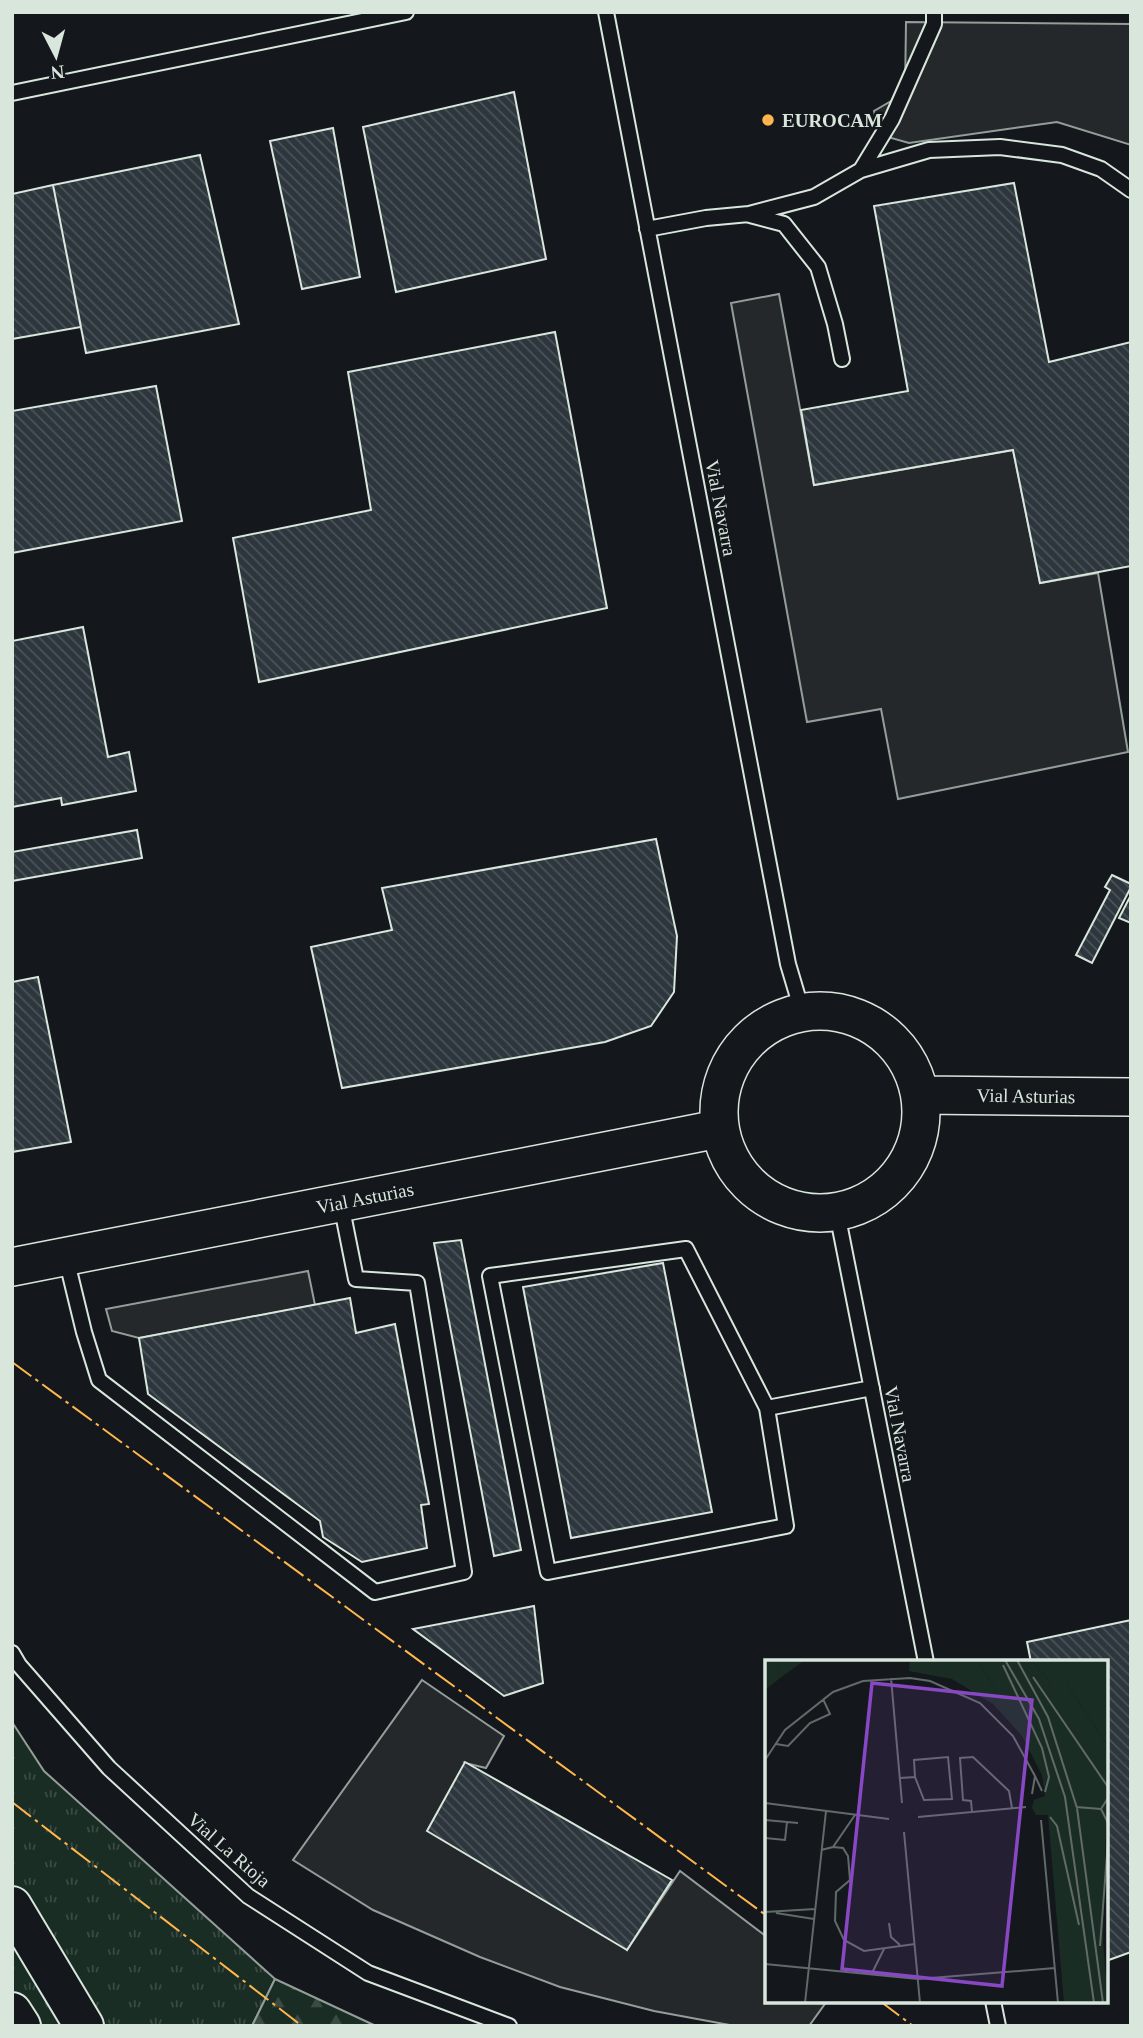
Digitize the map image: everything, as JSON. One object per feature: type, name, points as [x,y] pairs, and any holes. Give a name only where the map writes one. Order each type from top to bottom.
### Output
[{"type":"highway","points":[[12,1906],[84,2026]]},
{"type":"highway","points":[[12,2012],[21,2026]]},
{"type":"street","points":[[802,1011],[842,1012],[879,1028],[907,1057],[921,1095],[920,1134],[904,1171],[875,1199],[837,1213],[797,1212],[760,1195],[733,1166],[718,1129],[720,1089],[736,1053],[765,1025],[802,1011]]},
{"type":"street","name":"Vial Asturias","points":[[921,1095],[1131,1097]]},
{"type":"street","name":"Vial Asturias","points":[[12,1267],[718,1129]]},
{"type":"lane","points":[[12,93],[406,12]]},
{"type":"lane","name":"Vial Navarra","points":[[606,12],[788,964],[802,1011]]},
{"type":"lane","points":[[861,170],[892,120],[934,23],[934,12]]},
{"type":"lane","points":[[648,229],[706,218],[749,214],[814,197],[861,170],[929,150],[1000,147],[1062,155],[1101,169],[1131,190]]},
{"type":"lane","points":[[749,214],[784,223],[818,267],[842,359]]},
{"type":"lane","points":[[65,1258],[99,1380],[375,1591],[464,1572],[417,1283],[356,1279],[341,1202]]},
{"type":"lane","name":"Vial Navarra","points":[[837,1213],[926,1660]]},
{"type":"lane","points":[[686,1249],[767,1408],[786,1526],[548,1572],[490,1276],[686,1249]]},
{"type":"lane","points":[[767,1408],[872,1388]]},
{"type":"lane","name":"Vial La Rioja","points":[[12,1653],[19,1665],[109,1769],[248,1896],[368,1973],[509,2026]]},
{"type":"lane","points":[[993,2003],[998,2026]]},
{"type":"green space","points":[[12,1722],[44,1771],[275,1979],[252,2026],[12,2026]]},
{"type":"green space","points":[[275,1979],[376,2026],[252,2026]]},
{"type":"shaded area","points":[[906,22],[1131,24],[1131,145],[1057,122],[909,143],[884,136],[877,126],[874,111],[905,93]]},
{"type":"shaded area","points":[[779,294],[814,485],[1013,450],[1040,583],[1098,573],[1128,752],[898,799],[881,709],[807,722],[731,303]]},
{"type":"shaded area","points":[[308,1271],[315,1305],[139,1338],[112,1331],[106,1309]]},
{"type":"shaded area","points":[[422,1680],[504,1736],[486,1768],[465,1763],[627,1950],[680,1871],[765,1935],[765,2003],[826,2003],[809,2026],[735,2026],[654,2011],[560,1987],[480,1957],[373,1910],[293,1860]]},
{"type":"building","points":[[514,92],[546,259],[396,292],[363,127]]},
{"type":"building","points":[[333,128],[360,277],[302,289],[270,141]]},
{"type":"building","points":[[200,155],[239,324],[86,353],[53,185]]},
{"type":"building","points":[[1014,183],[1049,362],[1131,342],[1131,566],[1040,583],[1013,450],[814,485],[801,410],[908,391],[874,206]]},
{"type":"building","points":[[53,185],[81,327],[12,339],[12,194]]},
{"type":"building","points":[[555,332],[607,608],[259,682],[233,538],[371,510],[348,372]]},
{"type":"building","points":[[156,386],[182,521],[12,553],[12,411]]},
{"type":"building","points":[[83,627],[108,757],[129,752],[136,791],[62,805],[61,798],[12,807],[12,641]]},
{"type":"building","points":[[137,830],[142,858],[12,881],[12,852]]},
{"type":"building","points":[[656,839],[677,936],[674,992],[651,1026],[605,1042],[342,1088],[311,947],[392,930],[382,888]]},
{"type":"building","points":[[1112,875],[1131,884],[1131,887],[1092,963],[1076,955],[1110,890],[1105,887]]},
{"type":"building","points":[[1131,895],[1131,923],[1119,918]]},
{"type":"building","points":[[38,977],[71,1142],[12,1152],[12,982]]},
{"type":"building","points":[[461,1240],[521,1550],[494,1556],[434,1243]]},
{"type":"building","points":[[663,1263],[712,1512],[571,1538],[523,1287]]},
{"type":"building","points":[[350,1298],[356,1333],[395,1324],[429,1504],[421,1505],[427,1548],[362,1562],[323,1537],[320,1521],[148,1394],[139,1338]]},
{"type":"building","points":[[534,1606],[543,1683],[504,1696],[413,1629]]},
{"type":"building","points":[[1131,1620],[1131,1952],[1108,1960],[1108,1660],[1031,1660],[1027,1642]]},
{"type":"building","points":[[465,1762],[672,1880],[627,1950],[427,1831]]},
{"type":"power","points":[[12,1362],[765,1915]]},
{"type":"power","points":[[12,1802],[302,2026]]},
{"type":"power","points":[[883,2003],[913,2026]]},
{"type":"place","name":"EUROCAM","points":[[768,120]]}]
